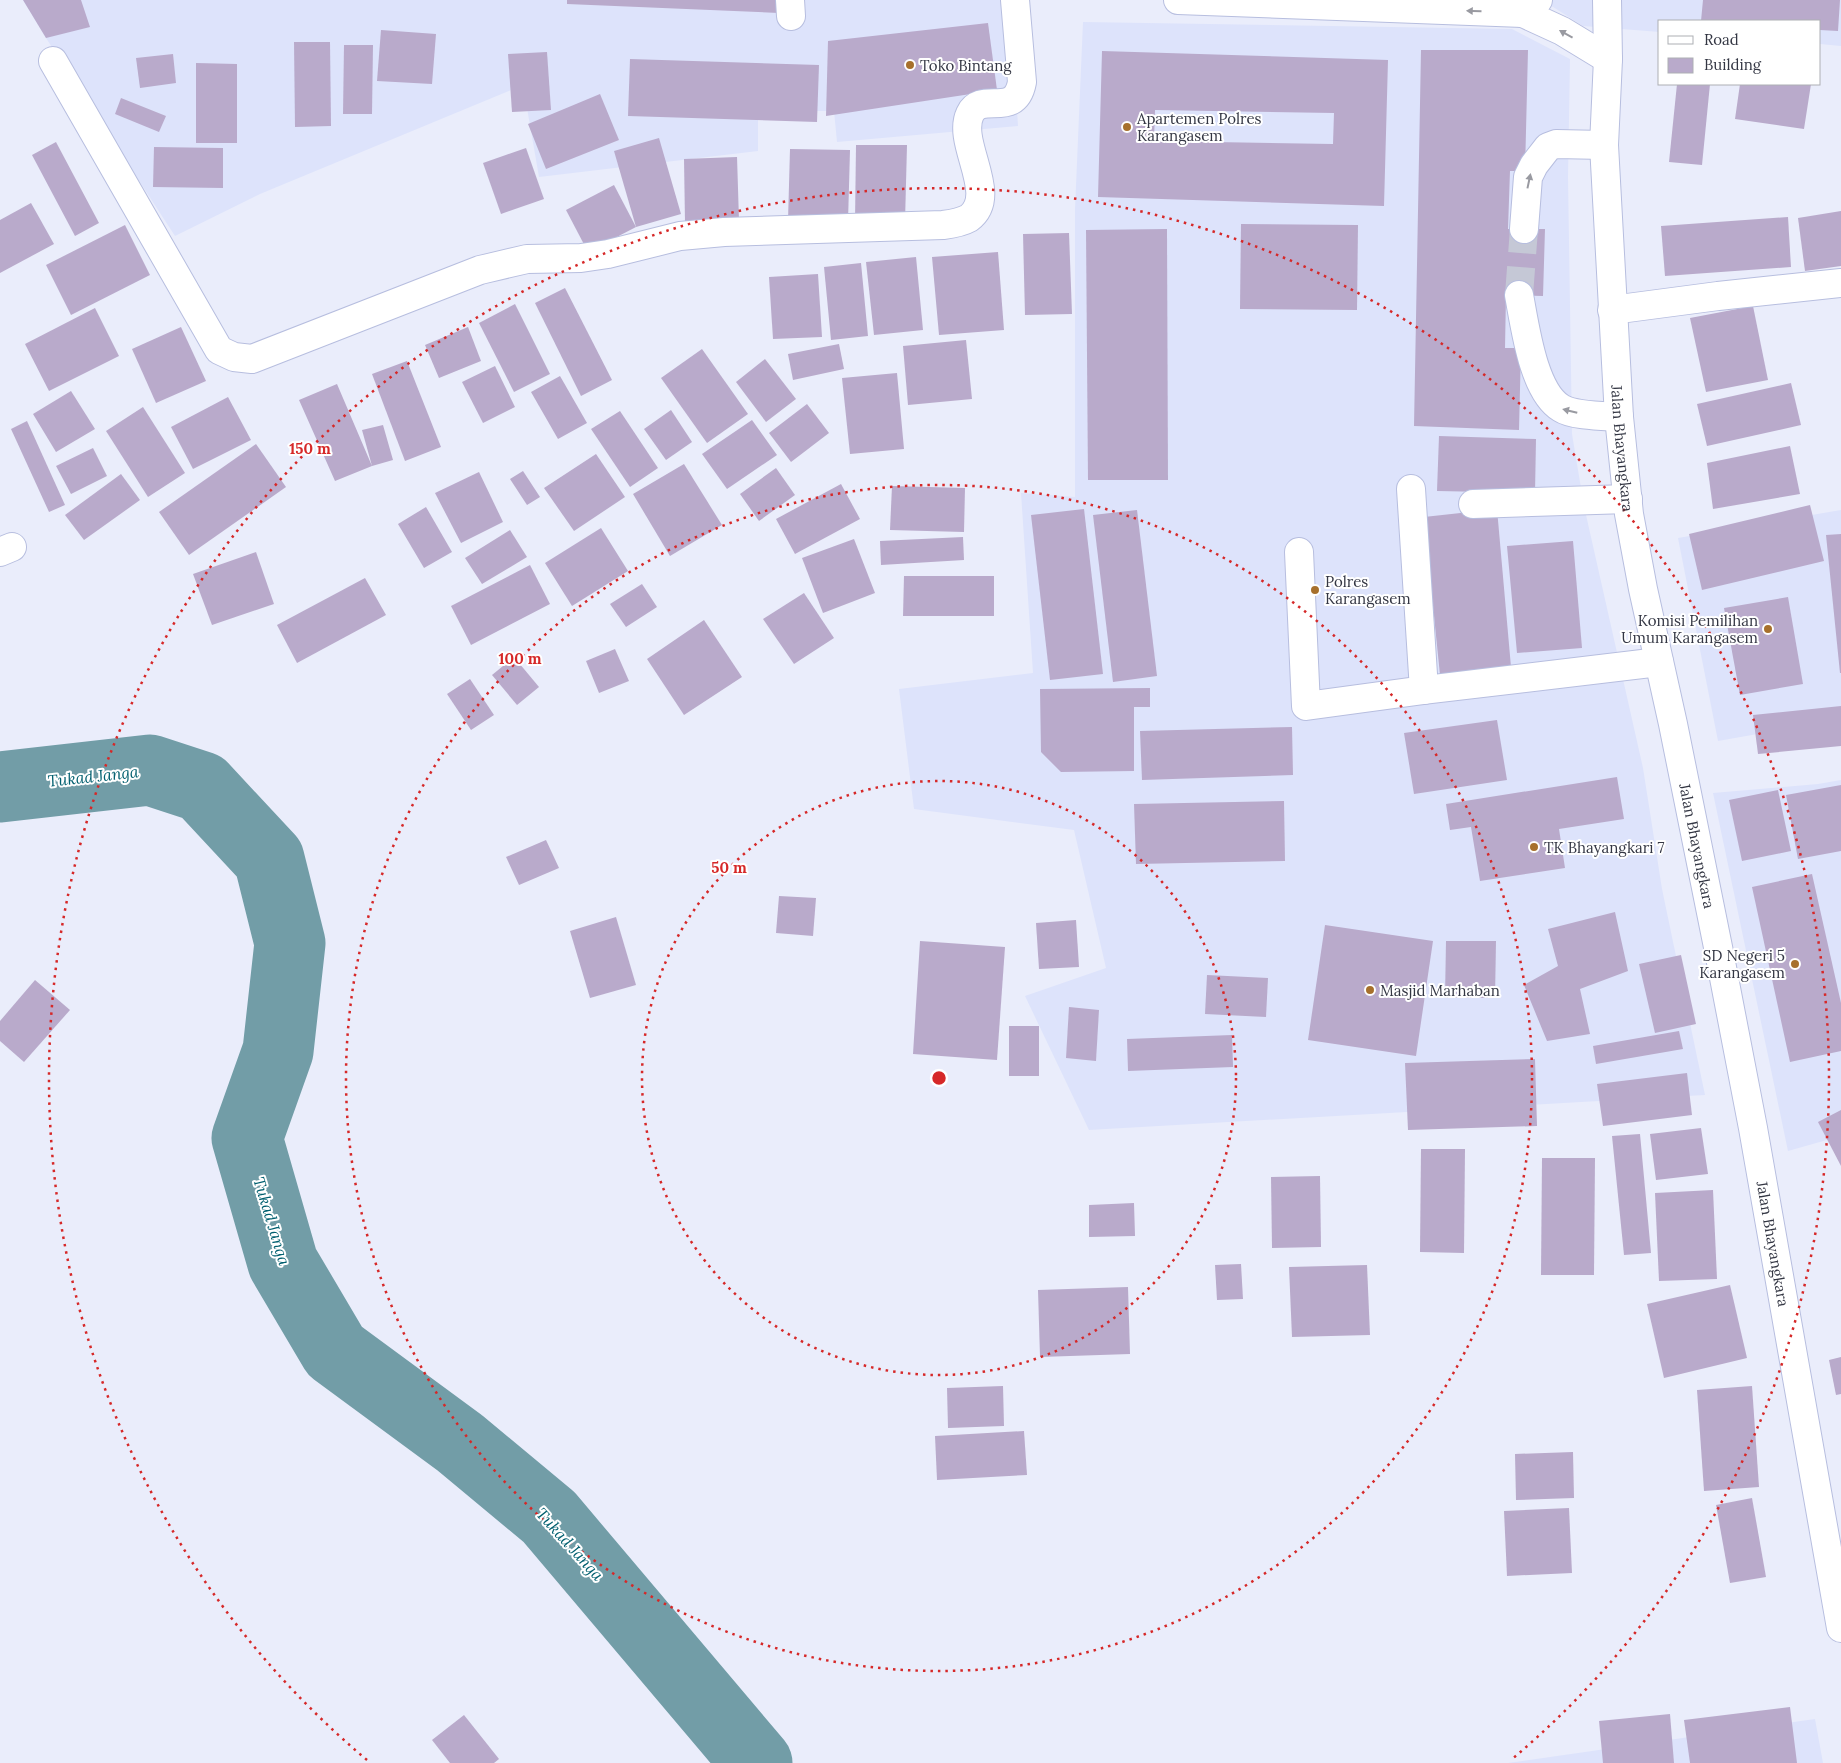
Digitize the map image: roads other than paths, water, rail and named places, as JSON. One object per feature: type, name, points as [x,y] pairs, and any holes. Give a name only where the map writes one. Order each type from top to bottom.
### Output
[{"type":"street","points":[[53,61],[219,350],[234,357],[252,359],[480,270],[520,260],[536,258],[567,259],[608,254],[680,236],[706,233],[848,227],[943,226],[969,218],[980,197],[979,179],[966,127],[968,117],[972,110],[979,105],[1008,102],[1016,99],[1021,92],[1022,82],[1014,0]]},
{"type":"street","points":[[1178,0],[1530,6],[1562,31],[1608,59]]},
{"type":"street","name":"Jalan Bhayangkara","points":[[1606,0],[1608,59],[1604,145],[1618,417],[1629,514],[1753,1128],[1841,1628]]},
{"type":"street","points":[[1524,229],[1528,177],[1534,165],[1548,147],[1556,144],[1604,145]]},
{"type":"street","points":[[1612,310],[1841,283]]},
{"type":"street","points":[[1519,295],[1532,356],[1548,394],[1562,409],[1584,414],[1618,417]]},
{"type":"street","points":[[1411,489],[1424,690]]},
{"type":"street","points":[[1473,504],[1628,498]]},
{"type":"street","points":[[1299,552],[1306,706],[1659,662]]},
{"type":"waterway","name":"Tukad Janga","points":[[0,787],[150,770],[202,787],[269,859],[290,943],[278,1051],[247,1138],[283,1263],[335,1351],[460,1443],[549,1517],[757,1763]]},
{"type":"tunnel","points":[[1519,295],[1524,229]]},
{"type":"place","name":"Toko Bintang","points":[[910,65]]},
{"type":"place","name":"Apartemen Polres Karangasem","points":[[1127,127]]},
{"type":"place","name":"Polres Karangasem","points":[[1315,590]]},
{"type":"place","name":"Komisi Pemilihan Umum Karangasem","points":[[1768,629]]},
{"type":"place","name":"TK Bhayangkari 7","points":[[1534,847]]},
{"type":"place","name":"SD Negeri 5 Karangasem","points":[[1795,964]]},
{"type":"place","name":"Masjid Marhaban","points":[[1370,990]]}]
